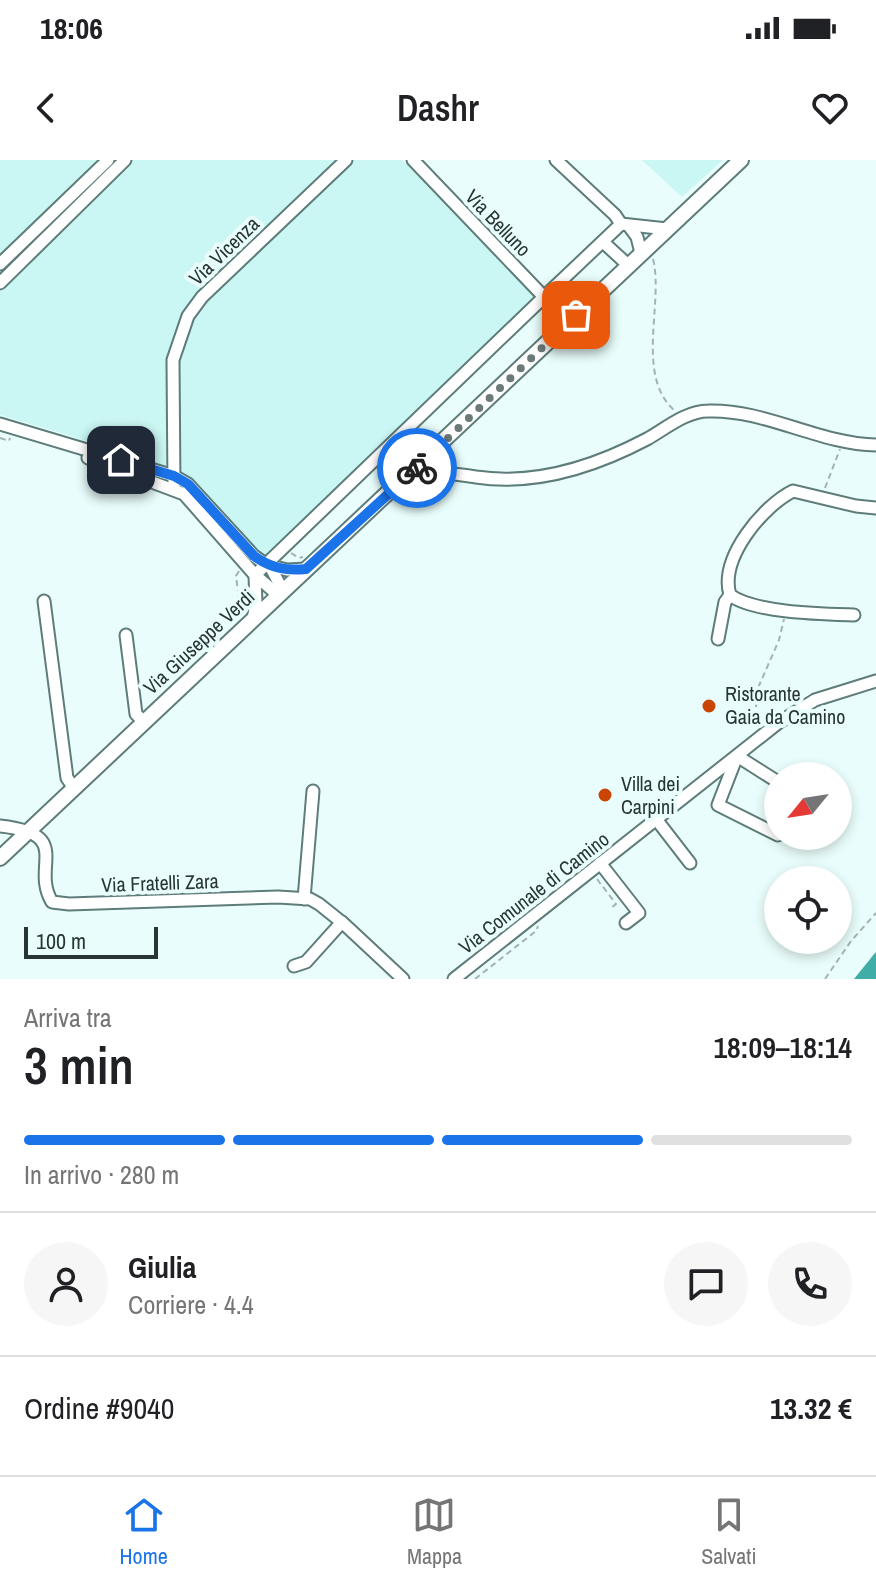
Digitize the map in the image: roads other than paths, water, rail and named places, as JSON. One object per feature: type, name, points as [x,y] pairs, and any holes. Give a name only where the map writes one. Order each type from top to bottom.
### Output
[{"type":"main road","name":"Via Giuseppe Verdi","points":[[0,858],[741,160]]},
{"type":"street","points":[[0,264],[108,160]]},
{"type":"street","points":[[0,283],[125,160]]},
{"type":"street","name":"Via Vicenza","points":[[174,483],[173,360],[188,316],[202,297],[346,160]]},
{"type":"street","name":"Via Belluno","points":[[413,160],[544,297]]},
{"type":"street","points":[[556,160],[637,237],[644,250]]},
{"type":"street","points":[[65,201],[75,210]]},
{"type":"street","points":[[253,619],[255,575],[544,297],[625,225],[667,229]]},
{"type":"street","points":[[603,242],[628,265]]},
{"type":"street","points":[[423,462],[442,471],[459,474],[492,479],[528,479],[607,458],[683,418],[708,410],[746,415],[843,440],[876,445]]},
{"type":"street","points":[[0,424],[195,491],[254,556],[266,564],[287,570],[306,569]]},
{"type":"street","points":[[4,434],[61,445]]},
{"type":"street","points":[[174,483],[255,575],[280,593]]},
{"type":"street","points":[[718,639],[725,602],[730,595],[728,587],[734,555],[767,509],[780,498],[793,491],[876,508]]},
{"type":"street","points":[[266,564],[280,593]]},
{"type":"street","points":[[730,595],[746,602],[786,610],[854,615]]},
{"type":"street","points":[[44,601],[67,778],[74,788]]},
{"type":"street","points":[[126,635],[136,714],[144,722]]},
{"type":"street","name":"Via Comunale di Camino","points":[[454,979],[760,737],[815,700],[876,681]]},
{"type":"street","points":[[764,773],[737,756],[718,805],[764,828]]},
{"type":"street","points":[[304,899],[313,791]]},
{"type":"street","points":[[656,819],[690,863]]},
{"type":"street","points":[[0,826],[29,831]]},
{"type":"street","name":"Via Fratelli Zara","points":[[29,831],[42,841],[47,860],[48,895],[52,902],[304,899],[319,904],[342,922],[403,979]]},
{"type":"street","points":[[600,863],[639,913],[626,923]]},
{"type":"street","points":[[294,966],[306,962],[342,922]]},
{"type":"water","points":[[875,953],[876,979],[854,979]]},
{"type":"place","name":"Ristorante Gaia da Camino","points":[[709,706]]},
{"type":"place","name":"Villa dei Carpini","points":[[605,795]]}]
